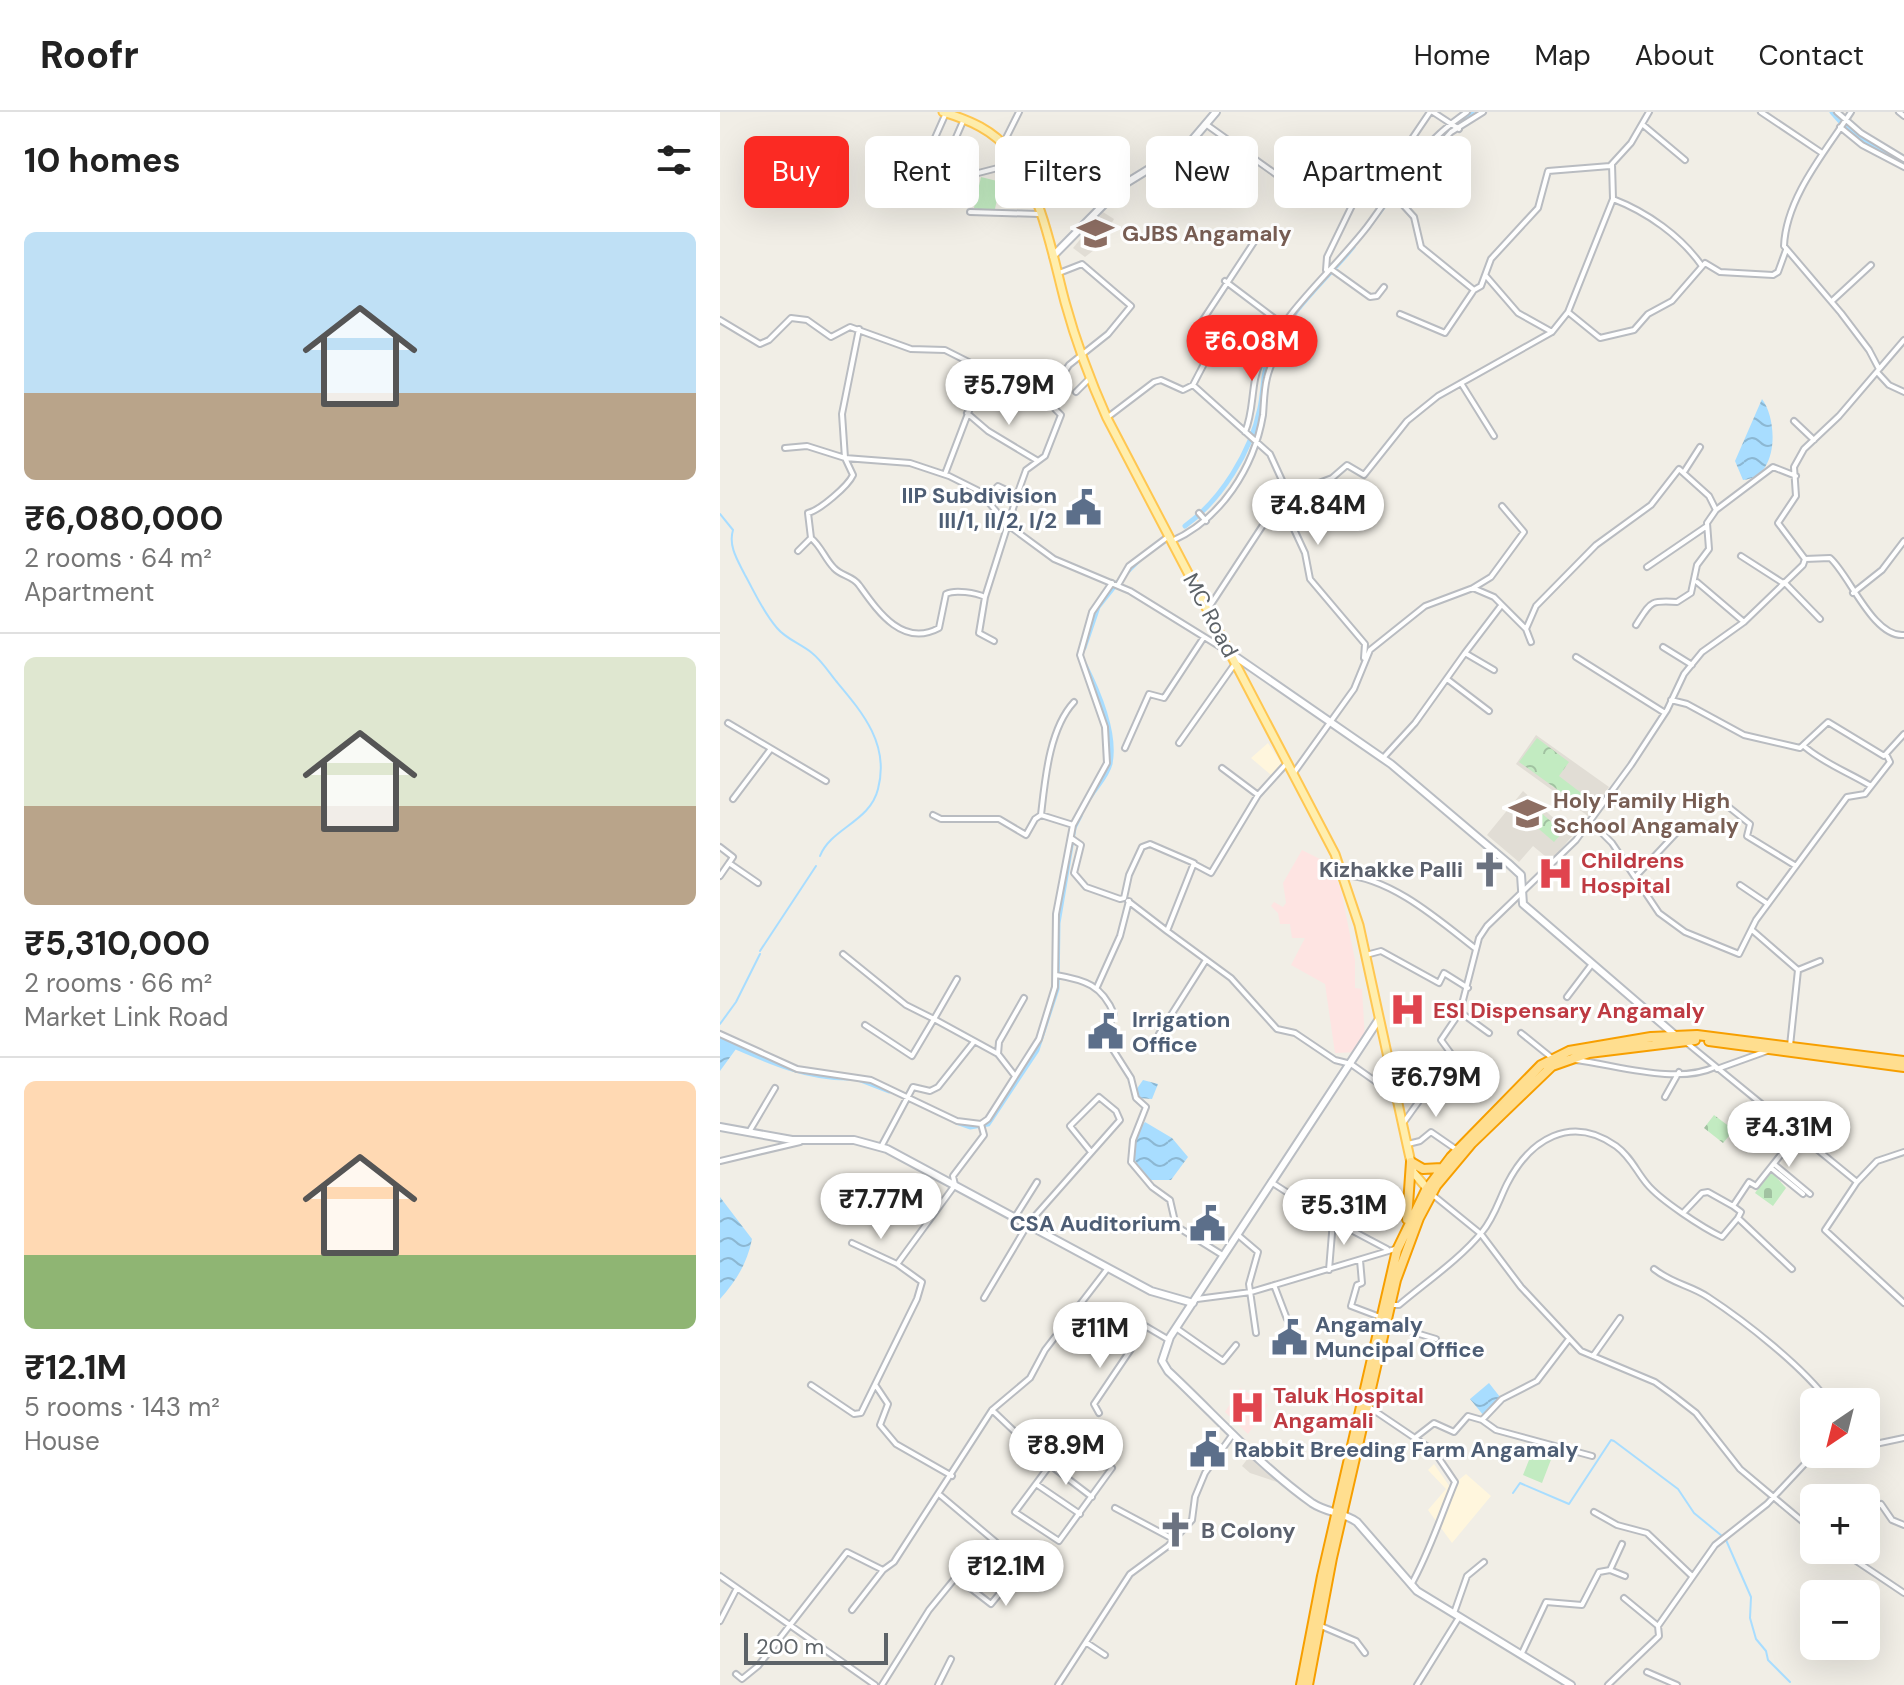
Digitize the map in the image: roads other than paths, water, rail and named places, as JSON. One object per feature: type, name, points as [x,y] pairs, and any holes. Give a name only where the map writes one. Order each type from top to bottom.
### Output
[{"type":"highway","points":[[1301,1685],[1384,1321],[1406,1249],[1430,1190],[1442,1167],[1457,1150],[1552,1058],[1590,1045],[1675,1035],[1734,1037],[1904,1064]]},
{"type":"highway","points":[[1308,1685],[1340,1515],[1369,1407],[1393,1250],[1430,1190],[1472,1143],[1544,1071],[1565,1059],[1685,1041],[1904,1064]]},
{"type":"highway","points":[[1406,1226],[1411,1162],[1423,1169],[1442,1167]]},
{"type":"main road","name":"MC Road","points":[[945,112],[964,119],[995,139]]},
{"type":"main road","points":[[1053,256],[1123,185],[1172,158],[1207,125],[1216,112]]},
{"type":"main road","name":"MC Road","points":[[1036,208],[1081,354],[1107,418],[1344,875],[1381,1016],[1411,1162],[1430,1190]]},
{"type":"main road","points":[[1229,652],[1383,758],[1508,863],[1521,875],[1523,904],[1675,1035]]},
{"type":"main road","points":[[1381,1016],[1176,1328],[1162,1353],[1164,1366],[1301,1494],[1366,1530],[1411,1585],[1456,1617],[1522,1653],[1571,1685]]},
{"type":"main road","points":[[720,1127],[806,1140],[854,1140],[881,1147],[1163,1296],[1195,1301]]},
{"type":"street","points":[[936,136],[945,112]]},
{"type":"street","points":[[1007,136],[1019,112]]},
{"type":"street","points":[[1414,136],[1432,112],[1459,129]]},
{"type":"street","points":[[1437,136],[1467,112]]},
{"type":"street","points":[[1450,136],[1483,112]]},
{"type":"street","points":[[1291,500],[1303,489],[1332,478],[1347,465],[1364,475],[1407,421],[1447,389],[1552,332],[1568,312],[1613,199],[1612,164],[1649,112]]},
{"type":"street","points":[[1761,112],[1823,153]]},
{"type":"street","points":[[1837,112],[1861,133],[1904,159]]},
{"type":"street","points":[[1568,312],[1600,338],[1629,332],[1648,314],[1672,301],[1708,262],[1720,272],[1773,275],[1778,272],[1786,249],[1786,229],[1823,153],[1851,112]]},
{"type":"street","points":[[957,136],[964,119]]},
{"type":"street","points":[[1642,124],[1685,160]]},
{"type":"street","points":[[1207,125],[1274,173]]},
{"type":"street","points":[[1841,127],[1862,145],[1904,167]]},
{"type":"street","points":[[1400,314],[1445,333],[1474,290],[1481,286],[1491,259],[1538,208],[1548,171],[1612,164]]},
{"type":"street","points":[[1613,199],[1670,232],[1688,246],[1702,266]]},
{"type":"street","points":[[1352,208],[1327,257],[1329,270],[1370,297],[1377,296],[1384,287]]},
{"type":"street","points":[[1246,433],[1258,366],[1282,327],[1368,225],[1378,208]]},
{"type":"street","points":[[1406,208],[1414,217],[1421,247],[1474,290]]},
{"type":"street","points":[[970,212],[1039,214]]},
{"type":"street","points":[[1107,418],[1154,382],[1161,380],[1183,390],[1193,385],[1206,360],[1193,342],[1193,335],[1225,281],[1258,236]]},
{"type":"street","points":[[1786,249],[1832,301],[1869,350],[1889,385],[1904,392]]},
{"type":"street","points":[[1048,402],[1081,354],[1108,334],[1131,306],[1082,264],[1058,274]]},
{"type":"street","points":[[1832,301],[1871,265]]},
{"type":"street","points":[[1486,276],[1518,313],[1552,332]]},
{"type":"street","points":[[981,1124],[1016,1077],[1039,1039],[1056,975],[1056,914],[1073,825],[1107,763],[1105,727],[1080,655],[1092,612],[1139,557],[1206,521],[1232,492],[1255,441],[1267,376],[1283,338],[1282,327],[1225,281]]},
{"type":"street","points":[[720,320],[760,344],[769,340],[784,321],[791,318],[807,320],[831,337],[850,327],[911,349],[945,350],[1048,402],[1061,415],[1045,456],[1026,470],[985,597],[979,633],[994,641]]},
{"type":"street","points":[[859,329],[842,414],[845,458],[853,475],[848,487],[829,497],[817,511],[808,513],[811,538],[832,567],[858,582],[878,613],[910,632],[939,628],[946,594],[952,591],[985,597]]},
{"type":"street","points":[[1805,559],[1778,523],[1796,496],[1794,467],[1814,440],[1904,340]]},
{"type":"street","points":[[945,474],[985,369]]},
{"type":"street","points":[[1076,392],[1090,378]]},
{"type":"street","points":[[1461,383],[1494,436]]},
{"type":"street","points":[[1193,385],[1277,464],[1291,500],[1292,525],[1305,553],[1310,579],[1365,644],[1354,689],[1293,774]]},
{"type":"street","points":[[967,413],[988,431],[1038,461]]},
{"type":"street","points":[[1794,421],[1814,440]]},
{"type":"street","points":[[785,448],[807,446],[845,458],[910,463],[945,474],[986,498],[1008,525],[1054,559],[1117,583],[1229,652]]},
{"type":"street","points":[[1684,473],[1700,447]]},
{"type":"street","points":[[1647,567],[1707,526],[1716,510],[1773,467],[1796,476]]},
{"type":"street","points":[[1526,629],[1536,606],[1577,563],[1651,505],[1679,469],[1709,496],[1716,510]]},
{"type":"street","points":[[986,498],[998,486],[1017,495]]},
{"type":"street","points":[[1364,658],[1425,606],[1473,588],[1491,577],[1524,532],[1502,506]]},
{"type":"street","points":[[1199,513],[1206,521]]},
{"type":"street","points":[[1208,609],[1265,522]]},
{"type":"street","points":[[1636,625],[1650,603],[1657,599],[1682,601],[1693,589],[1697,565],[1709,549],[1707,526]]},
{"type":"street","points":[[798,551],[811,538]]},
{"type":"street","points":[[1853,593],[1882,570],[1904,541]]},
{"type":"street","points":[[1741,556],[1783,582],[1820,619]]},
{"type":"street","points":[[1404,1122],[1452,1055],[1441,1040],[1460,1012],[1479,938],[1502,909],[1522,895],[1590,821],[1665,713],[1692,665],[1718,638],[1744,622],[1805,559],[1830,558],[1853,593],[1891,632],[1904,635]]},
{"type":"street","points":[[1696,581],[1744,622]]},
{"type":"street","points":[[1473,588],[1494,597],[1526,629],[1531,642]]},
{"type":"street","points":[[1383,758],[1407,734],[1501,607]]},
{"type":"street","points":[[1125,748],[1149,694],[1164,698],[1204,637]]},
{"type":"street","points":[[1663,647],[1692,665]]},
{"type":"street","points":[[1465,653],[1494,670]]},
{"type":"street","points":[[1576,657],[1665,713]]},
{"type":"street","points":[[1179,743],[1223,676],[1236,663]]},
{"type":"street","points":[[1447,679],[1489,711]]},
{"type":"street","points":[[1671,700],[1687,704],[1744,735],[1804,747],[1823,763],[1845,770],[1871,786]]},
{"type":"street","points":[[933,815],[941,819],[999,819],[1026,835],[1041,815],[1055,742],[1063,716],[1074,702]]},
{"type":"street","points":[[1804,747],[1830,722],[1887,756]]},
{"type":"street","points":[[728,723],[826,781]]},
{"type":"street","points":[[1887,756],[1904,734]]},
{"type":"street","points":[[733,799],[770,750]]},
{"type":"street","points":[[1590,821],[1612,843],[1659,913],[1685,932],[1739,954],[1768,904],[1847,797],[1851,794],[1862,795],[1871,786],[1890,762],[1887,756]]},
{"type":"street","points":[[1097,987],[1120,936],[1129,875],[1142,847],[1150,844],[1211,873],[1258,795],[1287,762]]},
{"type":"street","points":[[1222,768],[1258,795]]},
{"type":"street","points":[[1725,804],[1750,824],[1747,836],[1796,866]]},
{"type":"street","points":[[1041,815],[1073,825]]},
{"type":"street","points":[[1636,876],[1681,828]]},
{"type":"street","points":[[1071,838],[1081,845],[1074,873],[1086,887],[1126,900],[1231,978],[1277,1029],[1295,1033],[1335,1060],[1351,1064],[1398,1097]]},
{"type":"street","points":[[720,847],[733,857],[720,876]]},
{"type":"street","points":[[729,863],[758,883]]},
{"type":"street","points":[[1167,931],[1194,863]]},
{"type":"street","points":[[1344,875],[1360,876],[1403,898],[1476,949]]},
{"type":"street","points":[[1740,885],[1768,904]]},
{"type":"street","points":[[1751,930],[1798,970]]},
{"type":"street","points":[[1366,955],[1381,951],[1439,983],[1444,973],[1468,988]]},
{"type":"street","points":[[843,954],[906,1005],[998,1054],[1016,1077]]},
{"type":"street","points":[[1159,1034],[1206,960]]},
{"type":"street","points":[[1798,970],[1820,961]]},
{"type":"street","points":[[1567,997],[1592,964]]},
{"type":"street","points":[[1790,1046],[1798,970]]},
{"type":"street","points":[[1056,975],[1085,980],[1097,987],[1114,1014],[1107,1032],[1110,1045],[1131,1078],[1136,1098],[1146,1107],[1133,1140],[1131,1162],[1145,1181],[1170,1200],[1176,1226],[1224,1256]]},
{"type":"street","points":[[865,1025],[912,1056],[957,979]]},
{"type":"street","points":[[998,1054],[999,1042],[1024,998]]},
{"type":"street","points":[[1460,1012],[1489,1033]]},
{"type":"street","points":[[1521,1033],[1552,1058]]},
{"type":"street","points":[[720,1034],[797,1069],[860,1077],[957,1121],[981,1124]]},
{"type":"street","points":[[1675,1035],[1857,1182]]},
{"type":"street","points":[[881,1147],[914,1086],[930,1091],[938,1087],[973,1043]]},
{"type":"street","points":[[1565,1059],[1703,1073],[1773,1049]]},
{"type":"street","points":[[1665,1097],[1679,1072]]},
{"type":"street","points":[[749,1132],[775,1088]]},
{"type":"street","points":[[984,1298],[1028,1224],[1120,1120],[1116,1111],[1099,1097],[1070,1126],[1091,1152]]},
{"type":"street","points":[[897,1264],[955,1185],[953,1176],[984,1135],[981,1124]]},
{"type":"street","points":[[1390,1305],[1399,1305],[1481,1234],[1508,1182],[1552,1134],[1572,1131],[1604,1139],[1619,1148],[1648,1186],[1684,1212],[1722,1237],[1741,1212],[1708,1192],[1702,1193],[1684,1212]]},
{"type":"street","points":[[1408,1144],[1420,1141],[1431,1132],[1457,1150]]},
{"type":"street","points":[[1733,1206],[1749,1182],[1756,1186],[1798,1133]]},
{"type":"street","points":[[720,1161],[806,1140]]},
{"type":"street","points":[[1903,1300],[1825,1230],[1857,1182],[1877,1161],[1904,1152]]},
{"type":"street","points":[[1773,1166],[1803,1194]]},
{"type":"street","points":[[1773,1166],[1810,1194]]},
{"type":"street","points":[[1015,1217],[1037,1182]]},
{"type":"street","points":[[1271,1182],[1333,1221],[1393,1250]]},
{"type":"street","points":[[1430,1190],[1481,1234],[1521,1287],[1569,1339],[1593,1356],[1655,1382],[1673,1395],[1696,1413],[1740,1469],[1800,1519]]},
{"type":"street","points":[[1738,1218],[1792,1269]]},
{"type":"street","points":[[1329,1270],[1333,1221]]},
{"type":"street","points":[[1238,1235],[1258,1252],[1250,1275],[1256,1333]]},
{"type":"street","points":[[811,1385],[854,1414],[861,1413],[922,1282],[897,1264],[852,1243]]},
{"type":"street","points":[[1195,1301],[1251,1292],[1393,1250]]},
{"type":"street","points":[[1360,1260],[1362,1283],[1357,1285],[1351,1306],[1436,1339]]},
{"type":"street","points":[[852,1610],[910,1541],[992,1410],[1030,1378],[1045,1350],[1108,1268]]},
{"type":"street","points":[[1654,1269],[1681,1287],[1706,1296],[1729,1312],[1811,1378],[1818,1388]]},
{"type":"street","points":[[1274,1285],[1287,1319]]},
{"type":"street","points":[[1130,1317],[1169,1340]]},
{"type":"street","points":[[1593,1356],[1620,1318]]},
{"type":"street","points":[[1099,1413],[1094,1404],[1146,1327]]},
{"type":"street","points":[[1176,1328],[1223,1361],[1236,1345]]},
{"type":"street","points":[[1482,1420],[1502,1399],[1542,1377],[1569,1339]]},
{"type":"street","points":[[875,1385],[888,1404],[880,1425],[888,1435],[896,1444],[952,1476]]},
{"type":"street","points":[[1369,1407],[1434,1451],[1455,1482],[1438,1521],[1438,1532],[1411,1585]]},
{"type":"street","points":[[992,1410],[1050,1465],[1092,1497]]},
{"type":"street","points":[[1415,1437],[1434,1423],[1454,1432],[1468,1416],[1482,1420],[1496,1430],[1592,1456]]},
{"type":"street","points":[[1058,1685],[1130,1574],[1192,1520],[1195,1497],[1205,1473],[1234,1433]]},
{"type":"street","points":[[1880,1443],[1904,1438]]},
{"type":"street","points":[[1060,1472],[1080,1450]]},
{"type":"street","points":[[1050,1465],[1015,1512],[1053,1539],[1061,1539],[1112,1468]]},
{"type":"street","points":[[1608,1685],[1659,1636],[1658,1626],[1715,1545],[1773,1496],[1800,1468]]},
{"type":"street","points":[[1036,1484],[1080,1514]]},
{"type":"street","points":[[882,1685],[934,1603],[956,1577],[991,1604],[1023,1565],[940,1495]]},
{"type":"street","points":[[1880,1505],[1892,1520],[1904,1525]]},
{"type":"street","points":[[1115,1508],[1173,1539]]},
{"type":"street","points":[[1594,1512],[1617,1525],[1639,1528],[1647,1533],[1692,1576]]},
{"type":"street","points":[[1610,1570],[1622,1544]]},
{"type":"street","points":[[736,1674],[742,1679],[791,1627],[847,1552],[883,1570]]},
{"type":"street","points":[[1417,1685],[1456,1617],[1467,1576],[1484,1562]]},
{"type":"street","points":[[1861,1564],[1904,1593]]},
{"type":"street","points":[[1522,1653],[1546,1602],[1582,1605],[1599,1572],[1610,1570],[1625,1576]]},
{"type":"street","points":[[720,1576],[875,1685]]},
{"type":"street","points":[[720,1621],[737,1588]]},
{"type":"street","points":[[1624,1598],[1658,1626]]},
{"type":"street","points":[[1319,1626],[1356,1641],[1365,1653]]},
{"type":"street","points":[[1087,1643],[1105,1655]]},
{"type":"street","points":[[938,1685],[951,1659]]},
{"type":"street","points":[[1647,1672],[1677,1685]]},
{"type":"water","points":[[1762,399],[1771,420],[1772,447],[1763,469],[1755,477],[1743,480],[1735,461]]},
{"type":"water","points":[[720,1042],[736,1049],[720,1071]]},
{"type":"water","points":[[1143,1080],[1158,1084],[1152,1099],[1139,1098],[1136,1090]]},
{"type":"water","points":[[1145,1122],[1172,1138],[1188,1157],[1171,1180],[1150,1180],[1133,1158],[1137,1133]]},
{"type":"water","points":[[720,1197],[752,1239],[740,1272],[720,1299]]},
{"type":"water","points":[[1489,1383],[1500,1397],[1484,1416],[1470,1399]]},
{"type":"waterway","points":[[1369,226],[1418,160],[1472,112]]},
{"type":"waterway","points":[[1832,112],[1847,129],[1904,166]]},
{"type":"waterway","points":[[1185,526],[1211,503],[1242,458],[1256,425],[1270,354],[1287,324],[1353,247]]},
{"type":"waterway","points":[[720,514],[733,530],[734,553],[768,616],[781,632],[821,662],[864,717],[877,743],[881,773],[874,800],[825,846],[820,856]]},
{"type":"waterway","points":[[1124,575],[1139,560]]},
{"type":"waterway","points":[[1084,648],[1098,607],[1117,583]]},
{"type":"waterway","points":[[1085,665],[1105,713],[1111,752],[1107,773],[1090,797]]},
{"type":"waterway","points":[[956,1122],[970,1127],[988,1124],[1037,1050],[1057,989],[1058,923],[1074,828],[1080,816]]},
{"type":"waterway","points":[[760,951],[816,866]]},
{"type":"waterway","points":[[720,1024],[736,1002],[760,954]]},
{"type":"waterway","points":[[720,1040],[798,1071],[848,1078]]},
{"type":"waterway","points":[[858,1079],[889,1091]]},
{"type":"waterway","points":[[1513,1493],[1520,1483],[1569,1504],[1611,1440],[1678,1489],[1694,1513],[1722,1536]]},
{"type":"waterway","points":[[1726,1540],[1751,1597],[1750,1618],[1756,1639],[1766,1651],[1768,1660],[1790,1682]]},
{"type":"place","name":"GJBS Angamaly","points":[[1096,233]]},
{"type":"place","name":"IIP Subdivision III/1, II/2, I/2","points":[[1083,508]]},
{"type":"place","name":"Holy Family High School Angamaly","points":[[1527,813]]},
{"type":"place","name":"Kizhakke Palli","points":[[1489,869]]},
{"type":"place","name":"Childrens Hospital","points":[[1555,873]]},
{"type":"place","name":"ESI Dispensary Angamaly","points":[[1407,1010]]},
{"type":"place","name":"Irrigation Office","points":[[1106,1032]]},
{"type":"place","name":"CSA Auditorium","points":[[1207,1223]]},
{"type":"place","name":"Angamaly Muncipal Office","points":[[1289,1337]]},
{"type":"place","name":"Taluk Hospital Angamali","points":[[1247,1408]]},
{"type":"place","name":"Rabbit Breeding Farm Angamaly","points":[[1208,1449]]},
{"type":"place","name":"B Colony","points":[[1175,1530]]}]
